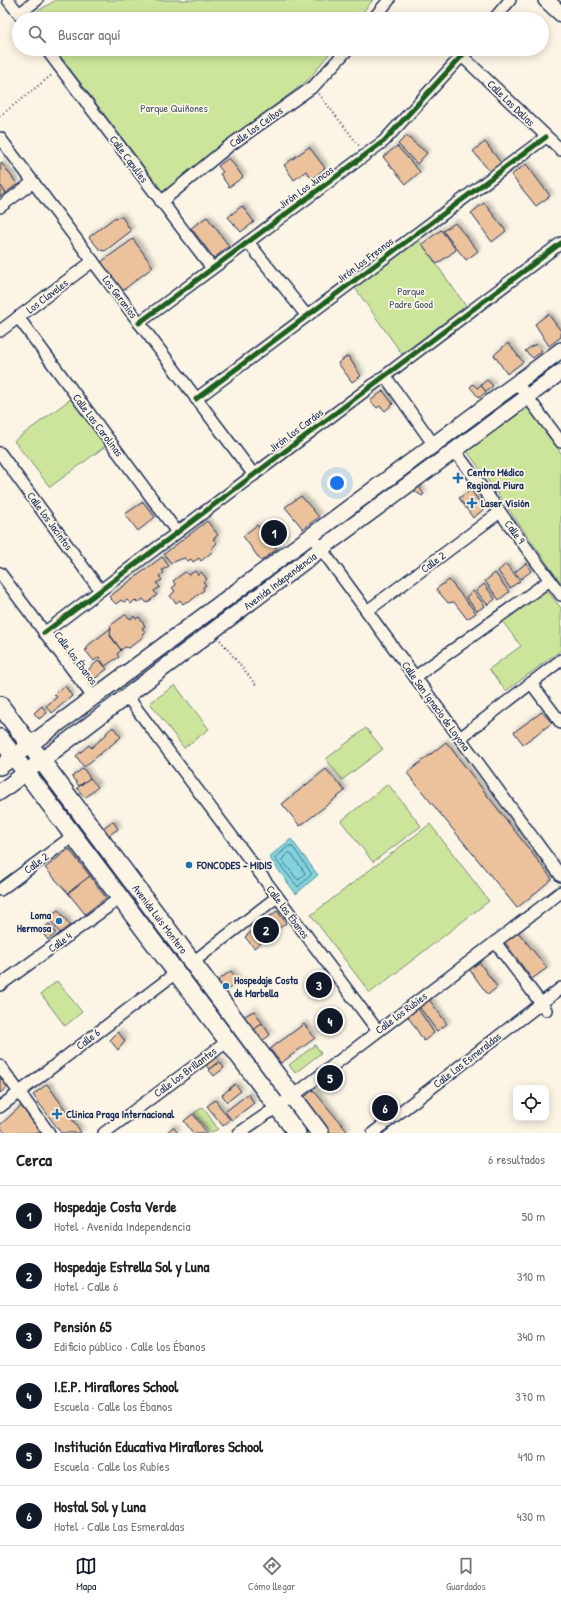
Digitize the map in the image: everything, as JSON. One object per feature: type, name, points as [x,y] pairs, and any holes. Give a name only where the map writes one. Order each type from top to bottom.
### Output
[{"type":"main road","points":[[546,0],[561,14]]},
{"type":"main road","name":"Avenida Independencia","points":[[0,767],[561,350]]},
{"type":"main road","name":"Avenida Independencia","points":[[0,792],[321,549],[561,372]]},
{"type":"main road","name":"Avenida Luis Montero","points":[[0,705],[320,1133]]},
{"type":"main road","name":"Avenida Luis Montero","points":[[0,738],[297,1133]]},
{"type":"street","points":[[8,0],[17,12]]},
{"type":"street","points":[[26,12],[37,0]]},
{"type":"street","points":[[379,12],[389,0]]},
{"type":"street","points":[[500,12],[510,0]]},
{"type":"street","name":"Calle Capulíes","points":[[51,56],[212,268]]},
{"type":"street","name":"Calle los Ceibos","points":[[161,202],[229,146],[314,86],[342,56]]},
{"type":"street","name":"Jirón Los Juncos","points":[[139,322],[384,141],[462,56]]},
{"type":"street","name":"Calle Las Dalias","points":[[468,56],[546,137],[561,150]]},
{"type":"street","name":"Jirón los Fresnos","points":[[196,399],[546,137]]},
{"type":"street","name":"Los Geranios","points":[[0,138],[254,475]]},
{"type":"street","points":[[0,207],[33,182]]},
{"type":"street","points":[[248,242],[307,316]]},
{"type":"street","name":"Jirón los Cardos","points":[[44,633],[561,243]]},
{"type":"street","name":"Los Claveles","points":[[0,331],[93,261]]},
{"type":"street","name":"Calle Las Carolinas","points":[[18,317],[177,532]]},
{"type":"street","points":[[385,376],[434,444]]},
{"type":"street","points":[[517,383],[561,442]]},
{"type":"street","name":"Calle 9","points":[[455,450],[561,595]]},
{"type":"street","name":"Calle los Jacintos","points":[[0,453],[100,590]]},
{"type":"street","name":"Calle 2","points":[[367,611],[500,512]]},
{"type":"street","name":"Calle San Ignacio de Loyona","points":[[311,536],[561,876]]},
{"type":"street","name":"Calle los Ébanos","points":[[0,573],[93,697]]},
{"type":"street","points":[[415,677],[550,580]]},
{"type":"street","points":[[460,738],[561,660]]},
{"type":"street","points":[[531,684],[561,723]]},
{"type":"street","name":"Calle los Ébanos","points":[[127,696],[378,1031]]},
{"type":"street","name":"Calle 2","points":[[0,890],[73,836]]},
{"type":"street","name":"Calle los Rubíes","points":[[240,1133],[292,1096],[561,892]]},
{"type":"street","points":[[193,962],[277,897]]},
{"type":"street","name":"Calle 4","points":[[0,985],[120,898]]},
{"type":"street","points":[[495,942],[543,1007]]},
{"type":"street","name":"Calle 6","points":[[0,1107],[176,972]]},
{"type":"street","name":"Calle Las Esmeraldas","points":[[374,1133],[543,1007],[561,988]]},
{"type":"street","name":"Calle los Brillantes","points":[[104,1133],[228,1041]]},
{"type":"street","points":[[0,1066],[49,1133]]},
{"type":"path","points":[[0,116],[60,68]]},
{"type":"path","points":[[314,86],[366,155]]},
{"type":"path","points":[[213,631],[256,686]]},
{"type":"green space","points":[[56,0],[373,0],[363,12],[36,12]]},
{"type":"green space","name":"Parque Quiñones","points":[[60,56],[327,56],[308,80],[163,192]]},
{"type":"green space","name":"Parque Padre Good","points":[[419,240],[466,306],[402,354],[355,288]]},
{"type":"green space","points":[[72,398],[107,445],[50,487],[14,441]]},
{"type":"green space","points":[[525,404],[561,453],[561,583],[465,448]]},
{"type":"green space","points":[[546,589],[561,608],[561,650],[506,691],[489,669],[521,646],[502,621]]},
{"type":"green space","points":[[175,685],[209,729],[184,748],[150,703]]},
{"type":"green space","points":[[366,728],[383,749],[342,780],[326,759]]},
{"type":"green space","points":[[388,784],[421,826],[373,862],[341,821]]},
{"type":"green space","points":[[51,788],[59,791],[284,1096],[278,1099],[50,796]]},
{"type":"green space","points":[[430,824],[489,901],[370,993],[311,915]]},
{"type":"green space","points":[[57,981],[82,1012],[65,1026],[41,994]]},
{"type":"green space","points":[[315,1045],[321,1053],[295,1073],[289,1065]]},
{"type":"green space","points":[[203,1107],[218,1129],[210,1133],[194,1113]]},
{"type":"water","points":[[291,839],[318,875],[296,894],[269,857]]},
{"type":"building","points":[[406,136],[427,153],[417,164],[398,144]]},
{"type":"building","points":[[485,142],[501,163],[490,172],[473,151]]},
{"type":"building","points":[[397,146],[420,172],[406,184],[383,157]]},
{"type":"building","points":[[309,147],[325,168],[312,179],[306,171],[294,180],[284,165]]},
{"type":"building","points":[[229,158],[243,177],[229,187],[220,174],[223,172],[218,166]]},
{"type":"building","points":[[1,162],[17,184],[6,193],[0,185]]},
{"type":"building","points":[[526,164],[550,196],[536,206],[511,175]]},
{"type":"building","points":[[0,185],[6,193],[0,197]]},
{"type":"building","points":[[484,203],[506,231],[492,242],[471,213]]},
{"type":"building","points":[[242,206],[254,222],[241,232],[228,217]]},
{"type":"building","points":[[122,217],[131,231],[105,251],[100,250],[89,237],[114,218]]},
{"type":"building","points":[[207,217],[229,246],[214,258],[191,228]]},
{"type":"building","points":[[455,223],[478,251],[466,260],[443,231]]},
{"type":"building","points":[[441,230],[456,250],[437,264],[422,244]]},
{"type":"building","points":[[133,239],[153,267],[122,291],[101,262]]},
{"type":"building","points":[[548,314],[561,331],[561,337],[549,346],[535,324]]},
{"type":"building","points":[[508,343],[523,362],[507,374],[494,355]]},
{"type":"building","points":[[535,344],[542,351],[533,358],[525,351]]},
{"type":"building","points":[[348,356],[361,376],[352,382],[338,363]]},
{"type":"building","points":[[487,380],[493,386],[486,392],[481,385]]},
{"type":"building","points":[[473,384],[477,388],[481,385],[486,392],[479,398],[470,387]]},
{"type":"building","points":[[383,391],[393,404],[385,411],[380,406],[377,408],[370,401]]},
{"type":"building","points":[[418,486],[424,494],[422,496],[413,490]]},
{"type":"building","name":"Laser Visión","points":[[471,490],[484,509],[473,518],[459,498]]},
{"type":"building","points":[[301,496],[319,517],[303,529],[285,507]]},
{"type":"building","points":[[143,502],[155,517],[138,531],[125,514]]},
{"type":"building","points":[[207,521],[218,535],[213,539],[217,543],[211,549],[213,551],[201,561],[199,558],[193,562],[191,559],[188,561],[184,558],[171,563],[164,554]]},
{"type":"building","points":[[275,522],[285,536],[274,544],[264,530]]},
{"type":"building","points":[[257,525],[277,549],[261,561],[243,536]]},
{"type":"building","points":[[162,557],[169,566],[162,570],[164,573],[159,576],[162,580],[156,583],[160,587],[154,591],[157,595],[147,603],[143,599],[138,603],[135,600],[131,604],[127,600],[124,602],[121,600],[116,604],[109,597]]},
{"type":"building","points":[[526,563],[531,571],[521,579],[515,572]]},
{"type":"building","points":[[506,564],[520,581],[510,588],[498,571]]},
{"type":"building","points":[[195,571],[198,575],[201,572],[207,579],[203,582],[206,585],[203,587],[204,590],[188,603],[187,601],[183,604],[180,600],[176,603],[170,596],[175,591],[172,588],[176,585],[173,581],[185,572],[189,575]]},
{"type":"building","points":[[495,573],[509,592],[499,600],[485,581]]},
{"type":"building","points":[[449,580],[476,613],[467,619],[454,602],[448,603],[436,589]]},
{"type":"building","points":[[484,584],[495,599],[488,605],[476,591]]},
{"type":"building","points":[[473,591],[485,606],[477,611],[466,597]]},
{"type":"building","points":[[125,615],[131,619],[134,616],[136,619],[139,617],[145,626],[142,628],[145,632],[142,634],[144,636],[129,648],[125,647],[121,650],[109,633],[111,625]]},
{"type":"building","points":[[111,628],[110,636],[121,650],[117,654],[119,657],[105,666],[99,657],[94,661],[85,650],[88,649],[86,647]]},
{"type":"building","points":[[99,660],[107,669],[93,680],[86,672]]},
{"type":"building","points":[[65,686],[72,696],[52,713],[46,706],[57,697],[54,694]]},
{"type":"building","points":[[42,706],[47,713],[39,719],[34,713]]},
{"type":"building","points":[[542,712],[552,723],[523,744],[514,732]]},
{"type":"building","points":[[113,727],[121,737],[84,767],[76,756],[89,745],[91,748]]},
{"type":"building","points":[[446,742],[552,879],[517,908],[407,773]]},
{"type":"building","points":[[83,768],[90,778],[79,786],[72,777]]},
{"type":"building","points":[[326,769],[345,791],[300,826],[282,804]]},
{"type":"building","points":[[90,778],[98,787],[85,798],[77,788]]},
{"type":"building","points":[[113,821],[118,829],[108,836],[103,828]]},
{"type":"building","points":[[69,849],[90,876],[68,893],[45,868]]},
{"type":"building","points":[[90,876],[106,898],[85,914],[68,893]]},
{"type":"building","name":"Loma Hermosa","points":[[58,910],[70,925],[60,933],[48,917]]},
{"type":"building","points":[[277,911],[286,923],[254,948],[245,937]]},
{"type":"building","points":[[49,924],[56,933],[48,940],[41,931]]},
{"type":"building","points":[[517,931],[547,968],[532,979],[504,941]]},
{"type":"building","points":[[479,962],[497,987],[488,995],[469,969]]},
{"type":"building","name":"Hospedaje Costa de Marbella","points":[[231,971],[238,981],[225,992],[217,981]]},
{"type":"building","points":[[320,975],[329,987],[319,995],[310,984]]},
{"type":"building","points":[[428,998],[447,1024],[437,1031],[418,1005]]},
{"type":"building","points":[[417,1007],[434,1033],[424,1041],[407,1015]]},
{"type":"building","points":[[254,1011],[262,1023],[254,1030],[243,1017]]},
{"type":"building","points":[[262,1023],[270,1035],[262,1041],[254,1030]]},
{"type":"building","points":[[304,1024],[315,1038],[281,1063],[270,1049]]},
{"type":"building","points":[[118,1032],[125,1041],[118,1050],[110,1040]]},
{"type":"building","points":[[216,1057],[219,1061],[209,1069],[206,1065]]},
{"type":"building","points":[[220,1062],[224,1068],[214,1076],[209,1070]]},
{"type":"building","points":[[0,1074],[9,1086],[0,1093]]},
{"type":"building","name":"Clinica Praga Internacional","points":[[47,1084],[81,1132],[80,1133],[61,1133],[33,1095]]},
{"type":"building","points":[[235,1084],[241,1091],[227,1102],[222,1095]]},
{"type":"building","points":[[313,1090],[347,1131],[345,1133],[327,1133],[300,1101]]},
{"type":"building","points":[[248,1094],[254,1103],[232,1120],[225,1112]]},
{"type":"building","points":[[215,1100],[230,1120],[223,1126],[207,1106]]},
{"type":"building","points":[[21,1106],[42,1133],[5,1133],[0,1127],[0,1125]]},
{"type":"building","points":[[193,1114],[207,1133],[193,1133],[184,1121]]},
{"type":"building","points":[[173,1127],[178,1133],[166,1133]]},
{"type":"cycle path","points":[[139,323],[384,141],[462,56]]},
{"type":"cycle path","points":[[196,399],[546,137]]},
{"type":"cycle path","points":[[44,633],[561,243]]},
{"type":"place","name":"Centro Médico Regional Piura","points":[[458,478]]},
{"type":"place","name":"Laser Visión","points":[[472,503]]},
{"type":"place","name":"Hospedaje Costa Verde","points":[[274,533]]},
{"type":"place","name":"FONCODES - MIDIS","points":[[189,865]]},
{"type":"place","name":"Loma Hermosa","points":[[59,921]]},
{"type":"place","name":"Hospedaje Estrella Sol y Luna","points":[[266,930]]},
{"type":"place","name":"Pensión 65","points":[[319,985]]},
{"type":"place","name":"Hospedaje Costa de Marbella","points":[[226,986]]},
{"type":"place","name":"I.E.P. Miraflores School","points":[[330,1021]]},
{"type":"place","name":"Institución Educativa Miraflores School","points":[[330,1078]]},
{"type":"place","name":"Hostal Sol y Luna","points":[[385,1108]]},
{"type":"place","name":"Clinica Praga Internacional","points":[[57,1114]]}]
